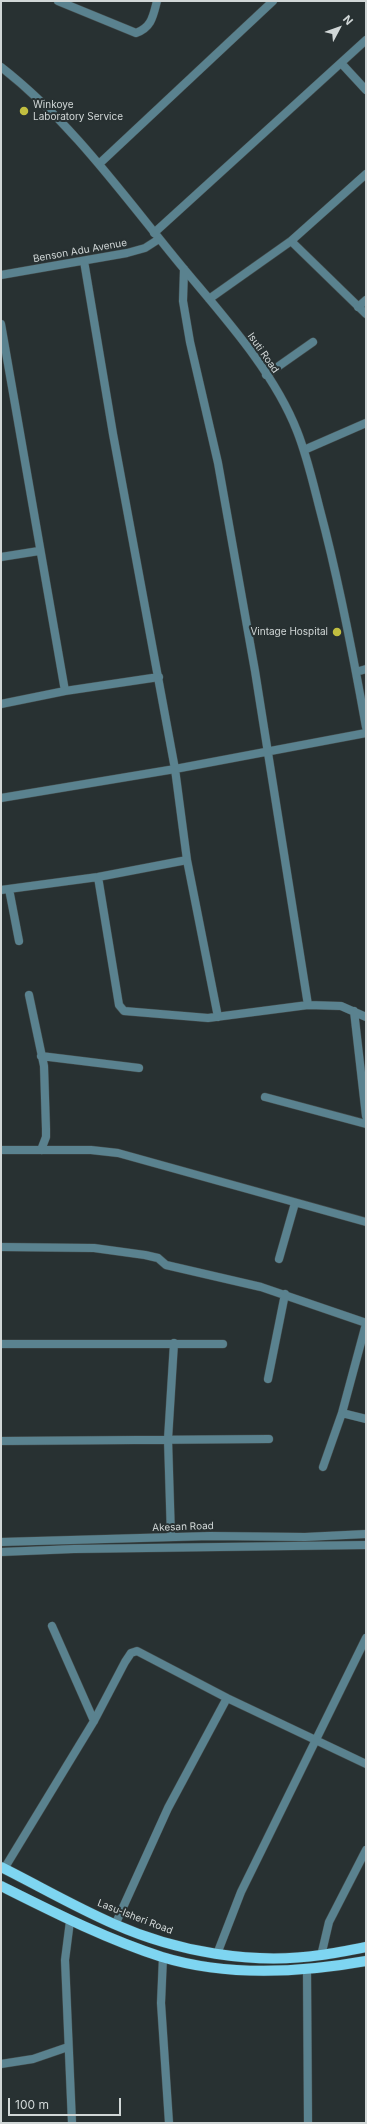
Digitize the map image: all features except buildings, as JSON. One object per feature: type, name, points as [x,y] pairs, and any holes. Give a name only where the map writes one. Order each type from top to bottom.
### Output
[{"type":"main road","name":"Lasu-Isheri Road","points":[[3,1868],[57,1897],[115,1925],[160,1941],[217,1954],[276,1958],[321,1956],[366,1947]]},
{"type":"main road","points":[[1,1886],[70,1921],[163,1957],[214,1967],[243,1970],[307,1970],[366,1961]]},
{"type":"street","points":[[58,1],[136,33],[146,28],[150,24],[157,1]]},
{"type":"street","points":[[98,164],[273,1]]},
{"type":"street","name":"Benson Adu Avenue","points":[[1,276],[145,248],[366,40]]},
{"type":"street","points":[[341,64],[366,90]]},
{"type":"street","name":"Isuti Road","points":[[1,67],[37,97],[98,164],[209,298],[248,348],[266,375],[296,429],[304,450],[334,560],[366,727]]},
{"type":"street","points":[[209,298],[291,241],[366,174]]},
{"type":"street","points":[[291,241],[366,314]]},
{"type":"street","points":[[84,261],[113,434],[175,769],[187,860],[218,1017]]},
{"type":"street","points":[[184,269],[183,300],[190,342],[218,464],[268,751],[308,1005]]},
{"type":"street","points":[[358,307],[366,300]]},
{"type":"street","points":[[1,324],[39,551],[65,691]]},
{"type":"street","points":[[266,375],[313,342]]},
{"type":"street","points":[[304,450],[366,423]]},
{"type":"street","points":[[1,557],[39,551]]},
{"type":"street","points":[[356,672],[366,669]]},
{"type":"street","points":[[1,704],[65,691],[159,677]]},
{"type":"street","points":[[1,798],[175,769],[366,733]]},
{"type":"street","points":[[19,941],[5,890],[98,877],[187,860]]},
{"type":"street","points":[[98,877],[119,1005],[124,1011],[208,1018],[308,1005],[341,1006],[354,1010],[366,1017]]},
{"type":"street","points":[[28,995],[44,1066],[46,1137],[41,1150]]},
{"type":"street","points":[[354,1010],[366,1116]]},
{"type":"street","points":[[41,1056],[139,1068]]},
{"type":"street","points":[[265,1097],[366,1124]]},
{"type":"street","points":[[1,1150],[91,1150],[118,1153],[366,1222]]},
{"type":"street","points":[[279,1258],[295,1203]]},
{"type":"street","points":[[1,1247],[94,1248],[145,1255],[158,1258],[166,1265],[285,1294],[366,1323],[342,1413],[323,1467]]},
{"type":"street","points":[[268,1379],[285,1294]]},
{"type":"street","points":[[171,1537],[168,1439],[174,1343]]},
{"type":"street","points":[[1,1344],[223,1344]]},
{"type":"street","points":[[342,1413],[366,1419]]},
{"type":"street","points":[[1,1441],[269,1439]]},
{"type":"street","name":"Akesan Road","points":[[1,1542],[171,1537],[305,1537],[366,1534]]},
{"type":"street","name":"Akesan Road","points":[[1,1552],[82,1549],[366,1545]]},
{"type":"street","points":[[52,1626],[94,1721]]},
{"type":"street","points":[[217,1954],[241,1892],[366,1638]]},
{"type":"street","points":[[3,1868],[94,1721],[131,1653],[137,1651],[227,1698],[366,1764]]},
{"type":"street","points":[[115,1925],[168,1808],[227,1698]]},
{"type":"street","points":[[321,1956],[329,1922],[366,1850]]},
{"type":"street","points":[[70,1921],[65,1960],[72,2123]]},
{"type":"street","points":[[163,1957],[161,2003],[170,2123]]},
{"type":"street","points":[[307,1970],[308,2123]]},
{"type":"street","points":[[1,2064],[33,2058],[68,2047]]},
{"type":"place","name":"Winkoye Laboratory Service","points":[[24,111]]},
{"type":"place","name":"Vintage Hospital","points":[[337,632]]}]
